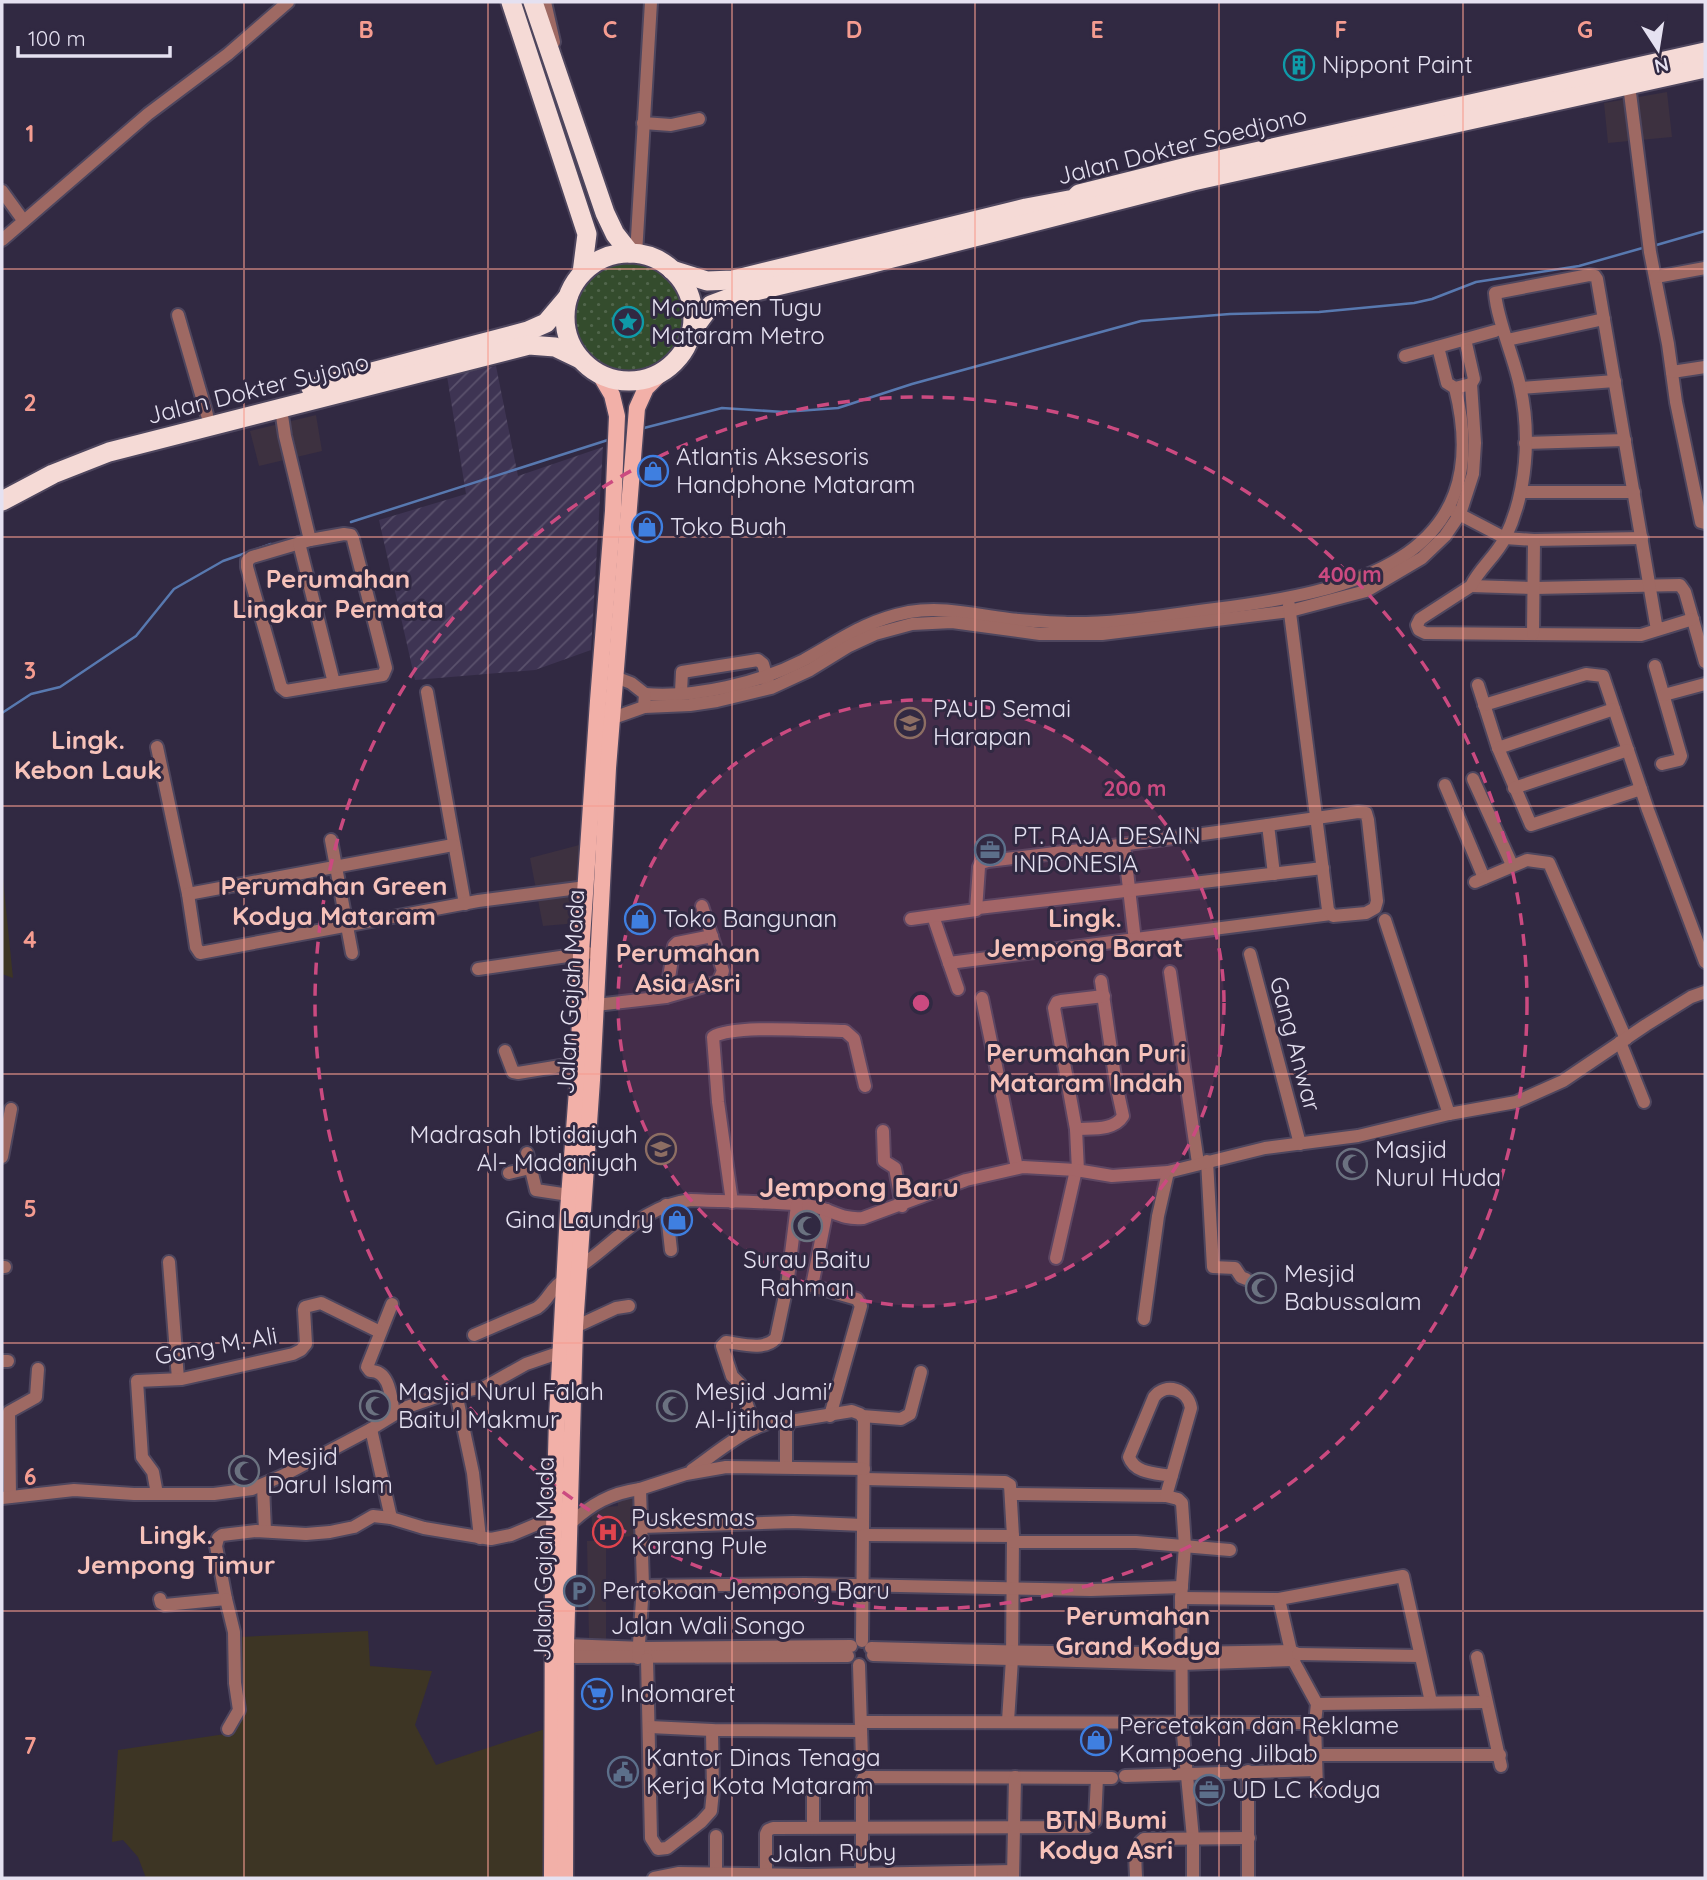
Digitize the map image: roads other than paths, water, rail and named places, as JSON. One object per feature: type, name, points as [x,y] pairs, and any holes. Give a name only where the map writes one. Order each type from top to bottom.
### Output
[{"type":"highway","points":[[2,490],[72,456],[207,415],[420,366],[538,328],[550,319],[568,298],[582,273],[587,234],[511,2]]},
{"type":"highway","points":[[533,2],[605,213],[615,234],[633,254]]},
{"type":"highway","name":"Jalan Dokter Soedjono","points":[[1469,114],[1705,52]]},
{"type":"highway","name":"Jalan Dokter Soedjono","points":[[672,270],[707,281],[733,280],[1026,208],[1074,199],[1079,194],[1190,174],[1444,119],[1629,85],[1705,68]]},
{"type":"highway","name":"Jalan Dokter Soedjono","points":[[691,332],[708,309],[725,299],[1190,174]]},
{"type":"highway","points":[[568,298],[566,330],[571,345],[580,359],[599,373],[625,381],[651,377],[676,360],[685,347],[691,332],[693,315],[690,298],[683,283],[672,270],[656,259],[633,254],[613,255],[596,262],[582,273]]},
{"type":"highway","name":"Jalan Dokter Sujono","points":[[2,501],[108,447],[281,409],[420,366],[534,344],[555,347],[580,359]]},
{"type":"main road","name":"Jalan Gajah Mada","points":[[552,1878],[559,1720],[561,1587],[570,1524],[561,1352],[564,1280],[596,1005],[613,718],[606,701],[615,677],[640,398],[663,371]]},
{"type":"main road","name":"Jalan Gajah Mada","points":[[565,1878],[559,1720],[566,1651],[554,1517],[575,1327],[578,1268],[573,1206],[581,953],[606,701],[617,415],[612,395],[599,373]]},
{"type":"street","points":[[2,240],[148,114],[234,49],[288,2]]},
{"type":"street","points":[[501,2],[510,30],[537,83]]},
{"type":"street","points":[[545,2],[554,37],[558,75]]},
{"type":"street","points":[[633,254],[651,2]]},
{"type":"street","points":[[1629,85],[1650,252],[1700,522],[1705,523]]},
{"type":"street","points":[[643,123],[671,125],[699,119]]},
{"type":"street","points":[[2,191],[23,220]]},
{"type":"street","points":[[1656,277],[1705,268]]},
{"type":"street","points":[[1657,630],[1595,276],[1499,291],[1495,296],[1521,388],[1525,443],[1521,492],[1505,538],[1471,586],[1420,619],[1419,630],[1425,633],[1641,635],[1693,619]]},
{"type":"street","points":[[178,315],[207,415]]},
{"type":"street","points":[[1507,340],[1604,319]]},
{"type":"street","points":[[1405,356],[1495,331]]},
{"type":"street","points":[[615,677],[631,683],[644,700],[704,703],[810,670],[851,638],[929,622],[952,622],[1040,634],[1102,628],[1155,629],[1288,604],[1357,580],[1382,569],[1415,548],[1455,511],[1473,474],[1475,443],[1471,384],[1474,374],[1465,340]]},
{"type":"street","points":[[1438,347],[1447,383],[1455,388],[1460,406],[1464,445],[1455,511]]},
{"type":"street","points":[[1672,372],[1705,367]]},
{"type":"street","points":[[1521,388],[1615,381]]},
{"type":"street","points":[[1455,388],[1471,384]]},
{"type":"street","points":[[281,409],[334,683]]},
{"type":"street","points":[[1525,443],[1625,440]]},
{"type":"street","points":[[1521,492],[1634,492]]},
{"type":"street","points":[[1455,511],[1505,538],[1642,538]]},
{"type":"street","points":[[344,534],[352,537],[386,667],[383,674],[286,691],[281,687],[247,561],[252,556],[305,542],[344,534]]},
{"type":"street","points":[[1533,634],[1534,540]]},
{"type":"street","points":[[1471,586],[1534,588],[1680,584],[1685,592],[1705,662]]},
{"type":"street","points":[[1288,604],[1328,910],[1331,914]]},
{"type":"street","points":[[681,692],[682,672],[761,661],[768,683]]},
{"type":"street","points":[[1655,666],[1681,756],[1679,760],[1662,764]]},
{"type":"street","points":[[705,668],[708,689]]},
{"type":"street","points":[[1484,705],[1587,674],[1603,676],[1648,810],[1705,962]]},
{"type":"street","points":[[613,718],[644,700],[681,692],[768,683]]},
{"type":"street","points":[[1664,695],[1705,684]]},
{"type":"street","points":[[1478,685],[1498,748],[1531,825],[1641,789]]},
{"type":"street","points":[[426,692],[465,904]]},
{"type":"street","points":[[1498,748],[1614,709]]},
{"type":"street","points":[[157,747],[188,894],[197,951],[207,953],[465,904],[586,887]]},
{"type":"street","points":[[1514,788],[1628,750]]},
{"type":"street","points":[[1473,779],[1512,865]]},
{"type":"street","points":[[1446,785],[1479,880],[1527,860],[1549,863],[1624,1045],[1644,1102]]},
{"type":"street","points":[[949,963],[1331,914],[1366,913],[1377,906],[1368,820],[1363,812],[981,863],[977,888],[978,908]]},
{"type":"street","points":[[1268,825],[1274,874]]},
{"type":"street","points":[[331,840],[352,953]]},
{"type":"street","points":[[188,894],[453,845]]},
{"type":"street","points":[[1124,845],[1135,941]]},
{"type":"street","points":[[911,919],[978,908],[1323,868]]},
{"type":"street","points":[[596,1005],[666,997],[720,980],[723,969],[702,906]]},
{"type":"street","points":[[933,916],[958,989]]},
{"type":"street","points":[[1385,920],[1449,1114]]},
{"type":"street","points":[[666,997],[674,946],[677,943],[712,936]]},
{"type":"street","points":[[478,968],[599,951]]},
{"type":"street","name":"Gang Anwar","points":[[1250,954],[1300,1144]]},
{"type":"street","points":[[1170,972],[1203,1162],[1213,1267],[1235,1268],[1241,1277],[1246,1279]]},
{"type":"street","points":[[1076,1129],[1112,1126],[1123,1116],[1101,981]]},
{"type":"street","points":[[578,1268],[634,1223],[666,1205],[691,1200],[797,1205],[827,1210],[846,1219],[872,1217],[966,1180],[1017,1168],[1032,1166],[1111,1176],[1168,1172],[1265,1148],[1358,1136],[1528,1098],[1624,1045],[1691,997],[1705,992]]},
{"type":"street","points":[[1056,1258],[1077,1170],[1076,1129],[1054,1009],[1056,1002],[1061,1000],[1104,996]]},
{"type":"street","points":[[982,998],[1017,1168]]},
{"type":"street","points":[[732,1202],[713,1037],[722,1032],[754,1030],[845,1031],[854,1039],[865,1086]]},
{"type":"street","points":[[505,1051],[513,1072],[518,1073],[579,1063]]},
{"type":"street","points":[[2,1157],[11,1109]]},
{"type":"street","points":[[883,1131],[884,1161],[895,1170],[902,1206]]},
{"type":"street","points":[[527,1153],[536,1190],[573,1206]]},
{"type":"street","points":[[509,1172],[530,1168]]},
{"type":"street","points":[[1144,1320],[1158,1216],[1168,1172]]},
{"type":"street","points":[[666,1205],[671,1250]]},
{"type":"street","points":[[755,1428],[740,1384],[732,1376],[722,1346],[726,1342],[765,1346],[776,1338],[785,1296],[797,1205]]},
{"type":"street","points":[[827,1210],[812,1286],[857,1299],[861,1305],[830,1416]]},
{"type":"street","points":[[169,1262],[178,1379]]},
{"type":"street","points":[[474,1335],[537,1308],[546,1301],[552,1288],[564,1280]]},
{"type":"street","name":"Gang M. Ali","points":[[157,1494],[153,1472],[142,1457],[136,1383],[140,1380],[178,1379],[302,1350],[306,1344],[304,1307],[312,1303],[321,1303],[375,1329]]},
{"type":"street","points":[[392,1304],[375,1329],[367,1368],[380,1372],[385,1377],[394,1413]]},
{"type":"street","points":[[575,1327],[615,1308],[629,1307]]},
{"type":"street","points":[[38,1369],[36,1397],[6,1412],[6,1498],[74,1490],[157,1494],[226,1493],[263,1486],[371,1429],[394,1413],[427,1399],[485,1387],[526,1364],[561,1352]]},
{"type":"street","points":[[686,1474],[755,1428],[776,1420],[790,1421],[852,1411],[863,1421],[901,1419],[910,1414],[921,1372]]},
{"type":"street","points":[[1166,1496],[1172,1476],[1191,1408],[1186,1395],[1170,1388],[1155,1395],[1129,1457],[1140,1470],[1172,1476]]},
{"type":"street","points":[[456,1393],[472,1473],[480,1538]]},
{"type":"street","points":[[786,1467],[786,1430],[790,1421]]},
{"type":"street","points":[[862,1759],[859,1665],[868,1663],[861,1649],[863,1421]]},
{"type":"street","points":[[371,1429],[391,1518]]},
{"type":"street","points":[[570,1524],[597,1502],[623,1492],[686,1474],[726,1467],[786,1467],[1003,1482],[1010,1485],[1013,1539],[1012,1660],[1008,1721]]},
{"type":"street","points":[[263,1486],[265,1531]]},
{"type":"street","points":[[640,1489],[643,1586],[641,1655],[650,1727],[651,1838],[657,1848],[667,1848],[711,1811],[712,1730]]},
{"type":"street","points":[[1012,1494],[1166,1496],[1179,1500],[1183,1509],[1185,1546],[1181,1593],[1182,1724],[1193,1878]]},
{"type":"street","points":[[228,1729],[239,1710],[235,1683],[234,1632],[216,1546],[221,1535],[265,1531],[306,1534],[330,1532],[354,1527],[368,1517],[391,1518],[424,1528],[480,1538],[505,1537],[554,1517]]},
{"type":"street","points":[[641,1527],[793,1522],[863,1530],[1013,1539],[1136,1542],[1230,1550]]},
{"type":"street","points":[[643,1586],[862,1584],[1181,1593],[1279,1599],[1404,1576],[1431,1702]]},
{"type":"street","points":[[160,1599],[165,1605],[226,1599]]},
{"type":"street","points":[[1279,1599],[1294,1655],[1317,1704],[1317,1790]]},
{"type":"street","name":"Jalan Wali Songo","points":[[566,1651],[641,1655],[861,1649],[1012,1660],[1294,1655],[1420,1656]]},
{"type":"street","points":[[1316,1755],[1501,1760],[1476,1657]]},
{"type":"street","points":[[1317,1704],[1486,1702]]},
{"type":"street","points":[[650,1727],[712,1730],[1008,1721],[1315,1723]]},
{"type":"street","points":[[862,1876],[864,1777],[1097,1778],[1316,1770]]},
{"type":"street","points":[[1248,1771],[1248,1878]]},
{"type":"street","points":[[1013,1875],[1014,1777]]},
{"type":"street","points":[[765,1875],[766,1832],[773,1828],[1090,1827],[1095,1821],[1097,1778]]},
{"type":"street","points":[[813,1791],[813,1827]]},
{"type":"street","points":[[716,1836],[716,1877]]},
{"type":"street","points":[[1136,1878],[1136,1849],[1141,1841],[1148,1838],[1250,1839]]},
{"type":"street","name":"Jalan Ruby","points":[[654,1878],[679,1873],[716,1877],[1013,1875]]},
{"type":"waterway","points":[[1653,246],[1705,231]]},
{"type":"waterway","points":[[640,429],[722,408],[783,412],[838,408],[912,384],[1141,321],[1230,314],[1319,312],[1414,303],[1476,282],[1579,266],[1646,247]]},
{"type":"waterway","points":[[351,522],[611,439]]},
{"type":"waterway","points":[[2,713],[31,694],[60,687],[136,636],[174,589],[223,561],[271,544]]},
{"type":"place","name":"Nippont Paint","points":[[1299,65]]},
{"type":"place","name":"Monumen Tugu Mataram Metro","points":[[628,322]]},
{"type":"place","name":"Atlantis Aksesoris Handphone Mataram","points":[[653,471]]},
{"type":"place","name":"Toko Buah","points":[[647,527]]},
{"type":"place","name":"PAUD Semai Harapan","points":[[910,723]]},
{"type":"place","name":"PT. RAJA DESAIN INDONESIA","points":[[990,850]]},
{"type":"place","name":"Toko Bangunan","points":[[640,919]]},
{"type":"place","name":"Madrasah Ibtidaiyah Al- Madaniyah","points":[[661,1149]]},
{"type":"place","name":"Masjid Nurul Huda","points":[[1352,1164]]},
{"type":"place","name":"Gina Laundry","points":[[677,1220]]},
{"type":"place","name":"Surau Baitu Rahman","points":[[807,1226]]},
{"type":"place","name":"Mesjid Babussalam","points":[[1261,1288]]},
{"type":"place","name":"Masjid Nurul Falah Baitul Makmur","points":[[375,1406]]},
{"type":"place","name":"Mesjid Jami' Al-Ijtihad","points":[[672,1406]]},
{"type":"place","name":"Mesjid Darul Islam","points":[[244,1471]]},
{"type":"place","name":"Puskesmas Karang Pule","points":[[608,1532]]},
{"type":"place","name":"Pertokoan Jempong Baru","points":[[579,1591]]},
{"type":"place","name":"Indomaret","points":[[597,1694]]},
{"type":"place","name":"Percetakan dan Reklame Kampoeng Jilbab","points":[[1096,1740]]},
{"type":"place","name":"Kantor Dinas Tenaga Kerja Kota Mataram","points":[[623,1772]]},
{"type":"place","name":"UD LC Kodya","points":[[1209,1790]]},
{"type":"district","name":"Perumahan Lingkar Permata","points":[[338,594]]},
{"type":"district","name":"Lingk. Kebon Lauk","points":[[88,755]]},
{"type":"district","name":"Perumahan Green Kodya Mataram","points":[[334,900]]},
{"type":"district","name":"Lingk. Jempong Barat","points":[[1085,933]]},
{"type":"district","name":"Perumahan Asia Asri","points":[[688,968]]},
{"type":"district","name":"Perumahan Puri Mataram Indah","points":[[1086,1068]]},
{"type":"district","name":"Jempong Baru","points":[[859,1187]]},
{"type":"district","name":"Lingk. Jempong Timur","points":[[176,1550]]},
{"type":"district","name":"Perumahan Grand Kodya","points":[[1138,1631]]},
{"type":"district","name":"BTN Bumi Kodya Asri","points":[[1106,1835]]}]
